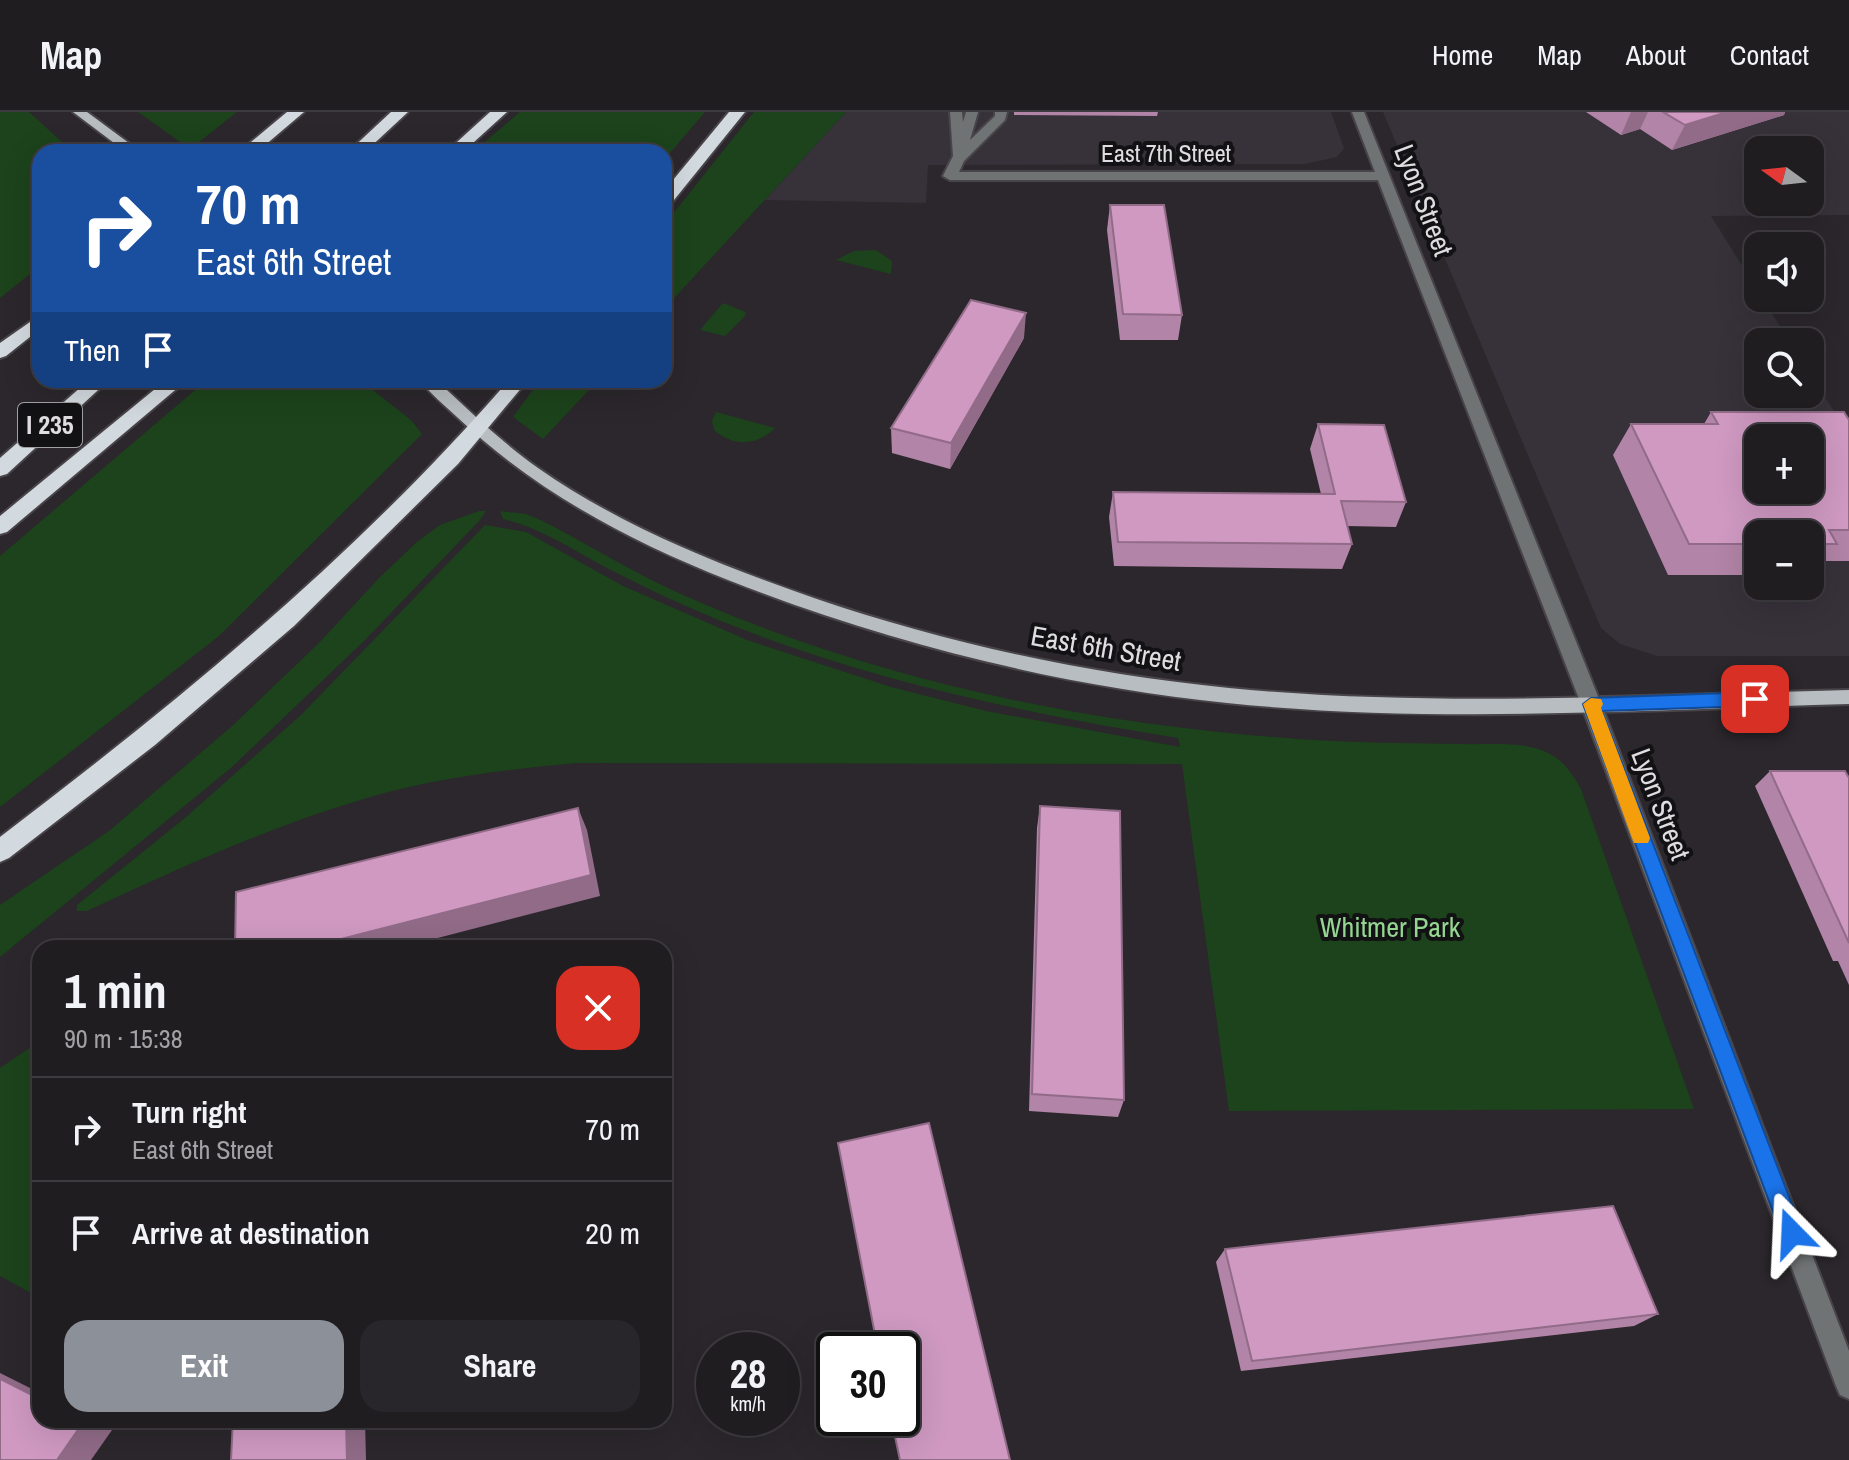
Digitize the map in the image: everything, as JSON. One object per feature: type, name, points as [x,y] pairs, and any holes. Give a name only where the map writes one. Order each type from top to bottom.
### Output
[{"type":"highway","points":[[257,144],[296,112]]},
{"type":"highway","points":[[365,144],[400,112]]},
{"type":"highway","points":[[463,144],[499,112]]},
{"type":"highway","points":[[672,192],[737,112]]},
{"type":"highway","points":[[0,352],[32,326]]},
{"type":"highway","name":"I 235","points":[[0,469],[91,388]]},
{"type":"highway","points":[[0,527],[168,388]]},
{"type":"highway","points":[[0,851],[147,738],[286,620],[480,429],[513,388]]},
{"type":"main road","points":[[79,112],[124,144]]},
{"type":"main road","name":"East 6th Street","points":[[436,388],[480,429],[548,482],[649,540],[701,565],[882,627],[1017,662],[1142,685],[1273,699],[1391,704],[1591,704],[1849,697]]},
{"type":"street","points":[[956,112],[958,159]]},
{"type":"street","points":[[958,159],[972,112]]},
{"type":"street","points":[[958,159],[987,112]]},
{"type":"street","points":[[958,159],[1001,117],[1001,112]]},
{"type":"street","name":"Lyon Street","points":[[1358,112],[1591,704],[1849,1386]]},
{"type":"street","name":"East 7th Street","points":[[958,159],[950,176],[1382,176]]},
{"type":"shaded area","points":[[846,112],[1331,112],[1344,148],[1337,157],[1305,164],[928,165],[926,203],[765,200]]},
{"type":"shaded area","points":[[1383,112],[1849,112],[1849,215],[1824,215],[1824,136],[1744,136],[1744,216],[1711,216],[1744,269],[1744,312],[1771,312],[1781,328],[1744,328],[1744,408],[1824,408],[1824,395],[1849,435],[1849,656],[1657,656],[1620,644],[1601,628]]},
{"type":"green space","points":[[0,112],[29,112],[64,144],[32,144],[32,272],[0,298]]},
{"type":"green space","points":[[138,112],[237,112],[196,144],[183,144]]},
{"type":"green space","points":[[520,112],[705,112],[672,151],[672,144],[482,144]]},
{"type":"green space","points":[[754,112],[846,112],[672,300],[672,215]]},
{"type":"green space","points":[[876,250],[892,261],[891,274],[836,260],[854,251]]},
{"type":"green space","points":[[723,303],[746,312],[745,316],[725,336],[700,330]]},
{"type":"green space","points":[[198,388],[370,388],[411,420],[422,434],[219,636],[0,807],[0,556]]},
{"type":"green space","points":[[534,388],[591,388],[543,439],[513,417]]},
{"type":"green space","points":[[716,412],[775,428],[753,441],[737,442],[714,430],[712,421]]},
{"type":"green space","points":[[486,511],[365,640],[232,767],[0,957],[0,905],[109,831],[231,727],[318,644],[418,541],[440,525]]},
{"type":"green space","name":"Whitmer Park","points":[[500,511],[526,514],[545,522],[672,590],[746,621],[822,649],[978,692],[1058,709],[1218,732],[1339,741],[1514,745],[1551,754],[1566,767],[1581,789],[1694,1109],[1229,1111],[1182,764],[576,763],[492,772],[408,787],[320,813],[219,852],[87,911],[77,911],[77,905],[185,818],[301,715],[485,525],[526,532],[623,586],[747,640],[891,687],[986,711],[1180,747],[1178,738],[956,695],[793,648],[672,600],[544,534],[503,519]]},
{"type":"green space","points":[[32,1046],[32,1294],[0,1276],[0,1068]]},
{"type":"building","points":[[1663,112],[1727,112],[1685,125]]},
{"type":"building","points":[[1110,205],[1164,205],[1182,315],[1123,314]]},
{"type":"building","points":[[971,300],[1026,313],[951,443],[891,428]]},
{"type":"building","points":[[1711,412],[1844,412],[1849,420],[1849,530],[1829,530],[1837,544],[1824,544],[1824,520],[1744,520],[1744,544],[1689,544],[1631,424],[1718,424]]},
{"type":"building","points":[[1318,424],[1384,425],[1406,502],[1341,501],[1352,544],[1118,542],[1113,492],[1335,494]]},
{"type":"building","points":[[1770,771],[1845,771],[1849,778],[1849,943]]},
{"type":"building","points":[[1040,806],[1120,811],[1124,1100],[1032,1094]]},
{"type":"building","points":[[578,808],[591,875],[337,940],[235,940],[236,892]]},
{"type":"building","points":[[929,1123],[1010,1460],[900,1460],[895,1436],[920,1436],[920,1332],[875,1332],[838,1143]]},
{"type":"building","points":[[1613,1206],[1658,1314],[1252,1361],[1225,1249]]},
{"type":"building","points":[[0,1379],[32,1395],[32,1428],[79,1428],[57,1460],[0,1460]]},
{"type":"building","points":[[233,1428],[346,1428],[347,1460],[231,1460]]},
{"type":"slow traffic","points":[[1595,704],[1591,704],[1641,838]]},
{"type":"route","points":[[1755,699],[1591,704],[1792,1233]]}]
